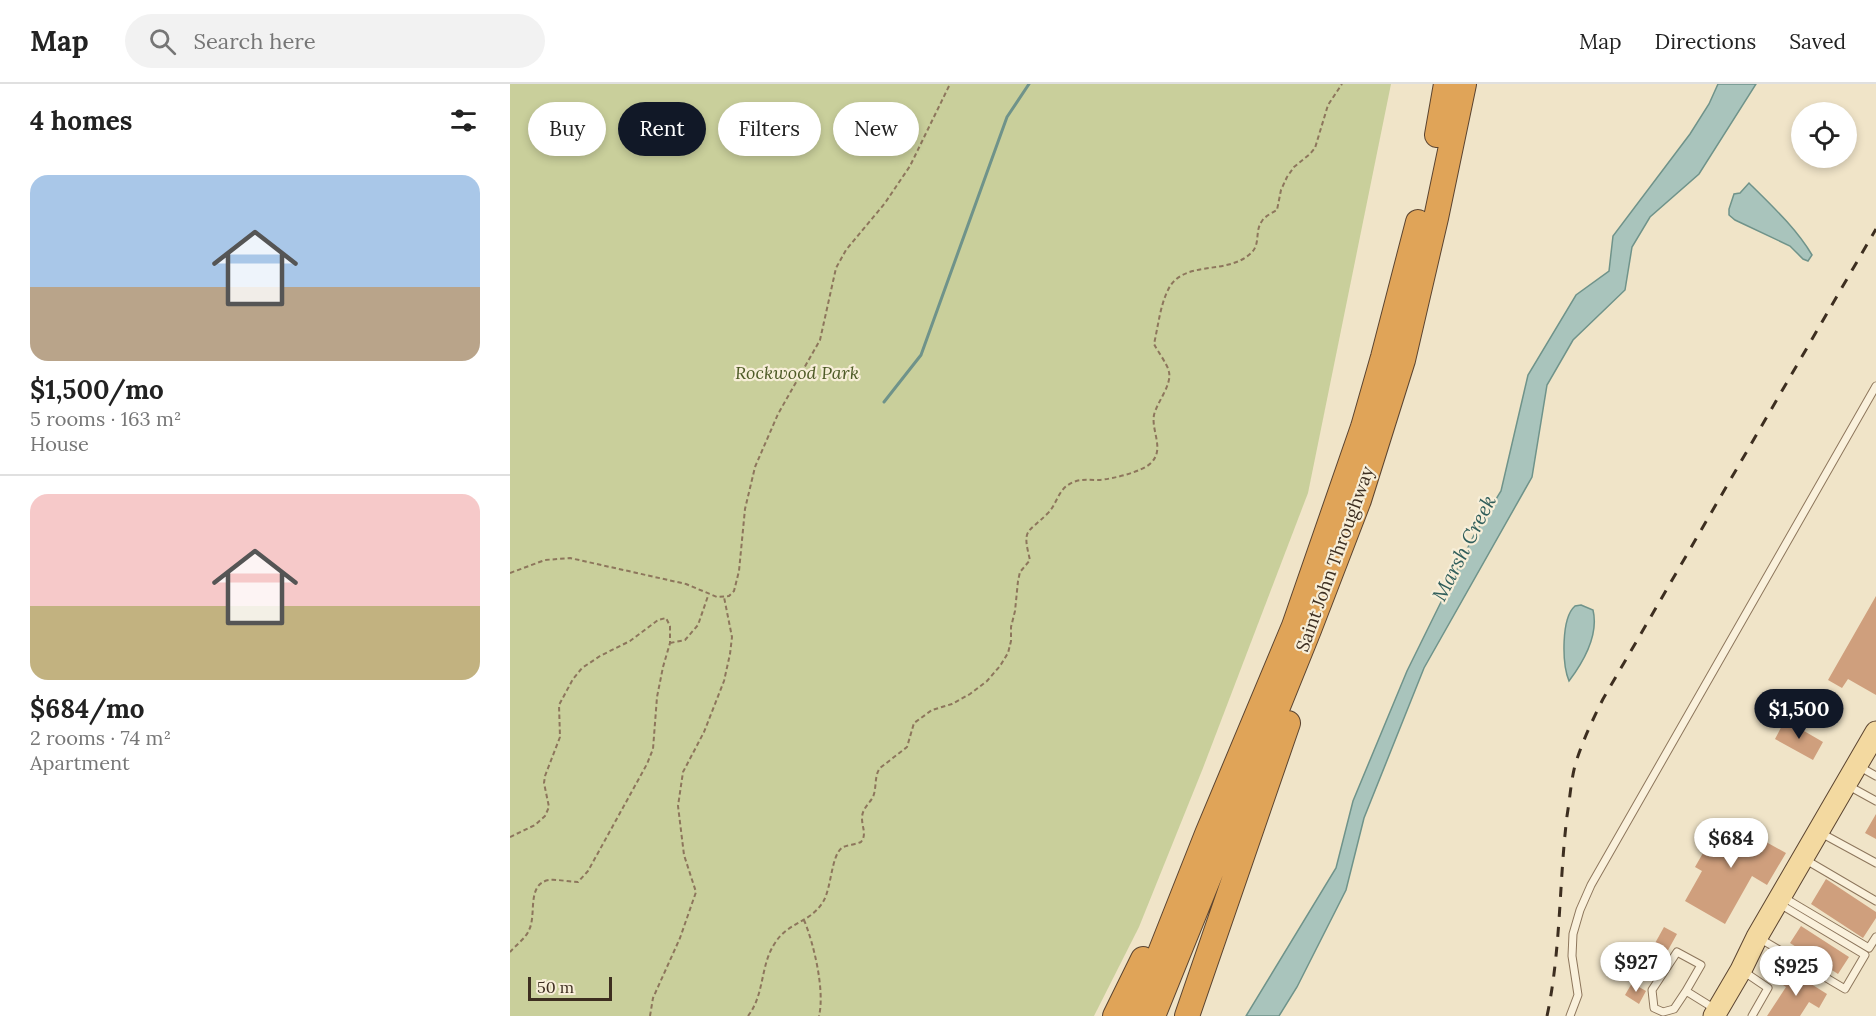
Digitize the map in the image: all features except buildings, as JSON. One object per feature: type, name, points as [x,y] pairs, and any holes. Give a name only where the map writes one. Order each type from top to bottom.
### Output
[{"type":"highway","name":"Saint John Throughway","points":[[1135,1016],[1207,834],[1294,626],[1363,427],[1416,230],[1446,84]]},
{"type":"highway","name":"Saint John Throughway","points":[[1153,1016],[1301,652],[1359,500],[1403,360],[1464,84]]},
{"type":"highway","points":[[1187,1016],[1320,633],[1359,500]]},
{"type":"highway","points":[[1115,1016],[1207,834]]},
{"type":"main road","points":[[1716,1013],[1741,970],[1757,936],[1875,736]]},
{"type":"lane","points":[[1570,1016],[1578,995],[1572,956],[1573,934],[1591,885],[1876,386]]},
{"type":"lane","points":[[1857,765],[1876,776]]},
{"type":"lane","points":[[1846,784],[1876,801]]},
{"type":"lane","points":[[1818,831],[1876,863]]},
{"type":"lane","points":[[1803,858],[1876,902]]},
{"type":"lane","points":[[1757,936],[1845,989],[1865,955],[1779,899]]},
{"type":"lane","points":[[1779,899],[1869,948],[1876,937]]},
{"type":"lane","points":[[1677,952],[1701,965],[1686,991],[1674,1010],[1663,1012],[1654,1008],[1652,990],[1677,952]]},
{"type":"lane","points":[[1741,970],[1768,988],[1754,1015]]},
{"type":"lane","points":[[1686,991],[1716,1013]]},
{"type":"path","points":[[510,573],[545,560],[570,558],[686,584],[724,597],[734,591],[740,571],[745,509],[755,467],[778,414],[820,340],[836,268],[846,250],[885,203],[910,166],[950,84]]},
{"type":"path","points":[[748,1016],[760,993],[768,956],[775,942],[786,930],[814,915],[830,888],[837,853],[843,848],[861,842],[864,837],[863,810],[874,794],[877,772],[907,747],[914,723],[932,710],[952,704],[970,694],[987,681],[1008,653],[1020,572],[1030,560],[1026,542],[1030,528],[1048,513],[1065,486],[1074,482],[1100,480],[1131,473],[1151,464],[1157,453],[1154,413],[1169,378],[1169,370],[1154,344],[1167,291],[1182,274],[1220,267],[1241,260],[1253,251],[1258,242],[1262,221],[1277,210],[1281,190],[1294,167],[1315,148],[1328,105],[1342,84]]},
{"type":"path","points":[[670,643],[685,640],[698,625],[709,593]]},
{"type":"path","points":[[650,1016],[653,998],[680,938],[696,892],[684,855],[678,806],[683,772],[704,732],[724,681],[730,654],[732,637],[724,597]]},
{"type":"path","points":[[510,837],[535,825],[545,816],[549,807],[544,783],[545,776],[560,737],[559,705],[573,679],[582,668],[630,641],[658,620],[666,618],[670,626],[670,643],[657,697],[653,749],[647,764],[588,871],[578,882],[553,880],[545,881],[539,886],[533,897],[532,922],[529,932],[510,952]]},
{"type":"path","points":[[804,920],[818,967],[819,1016]]},
{"type":"green space","name":"Rockwood Park","points":[[510,84],[1391,84],[1308,493],[1203,768],[1139,927],[1094,1016],[510,1016]]},
{"type":"water","points":[[1718,84],[1756,84],[1699,174],[1650,217],[1632,247],[1625,290],[1573,340],[1547,385],[1532,477],[1424,668],[1364,818],[1346,890],[1297,987],[1279,1016],[1246,1016],[1336,868],[1353,801],[1407,671],[1474,535],[1501,491],[1528,375],[1576,295],[1609,271],[1613,236],[1690,134],[1709,104]]},
{"type":"water","points":[[1749,183],[1798,235],[1812,255],[1808,261],[1790,246],[1729,215],[1734,194],[1740,193]]},
{"type":"water","points":[[1581,605],[1593,610],[1594,629],[1585,656],[1569,681],[1564,653],[1565,631],[1570,612],[1575,606]]},
{"type":"waterway","points":[[884,402],[921,355],[1007,117],[1029,84]]},
{"type":"railway","points":[[1547,1016],[1555,966],[1567,816],[1574,768],[1585,738],[1603,699],[1876,229]]},
{"type":"water label","name":"Marsh Creek","points":[[1464,548]]}]
